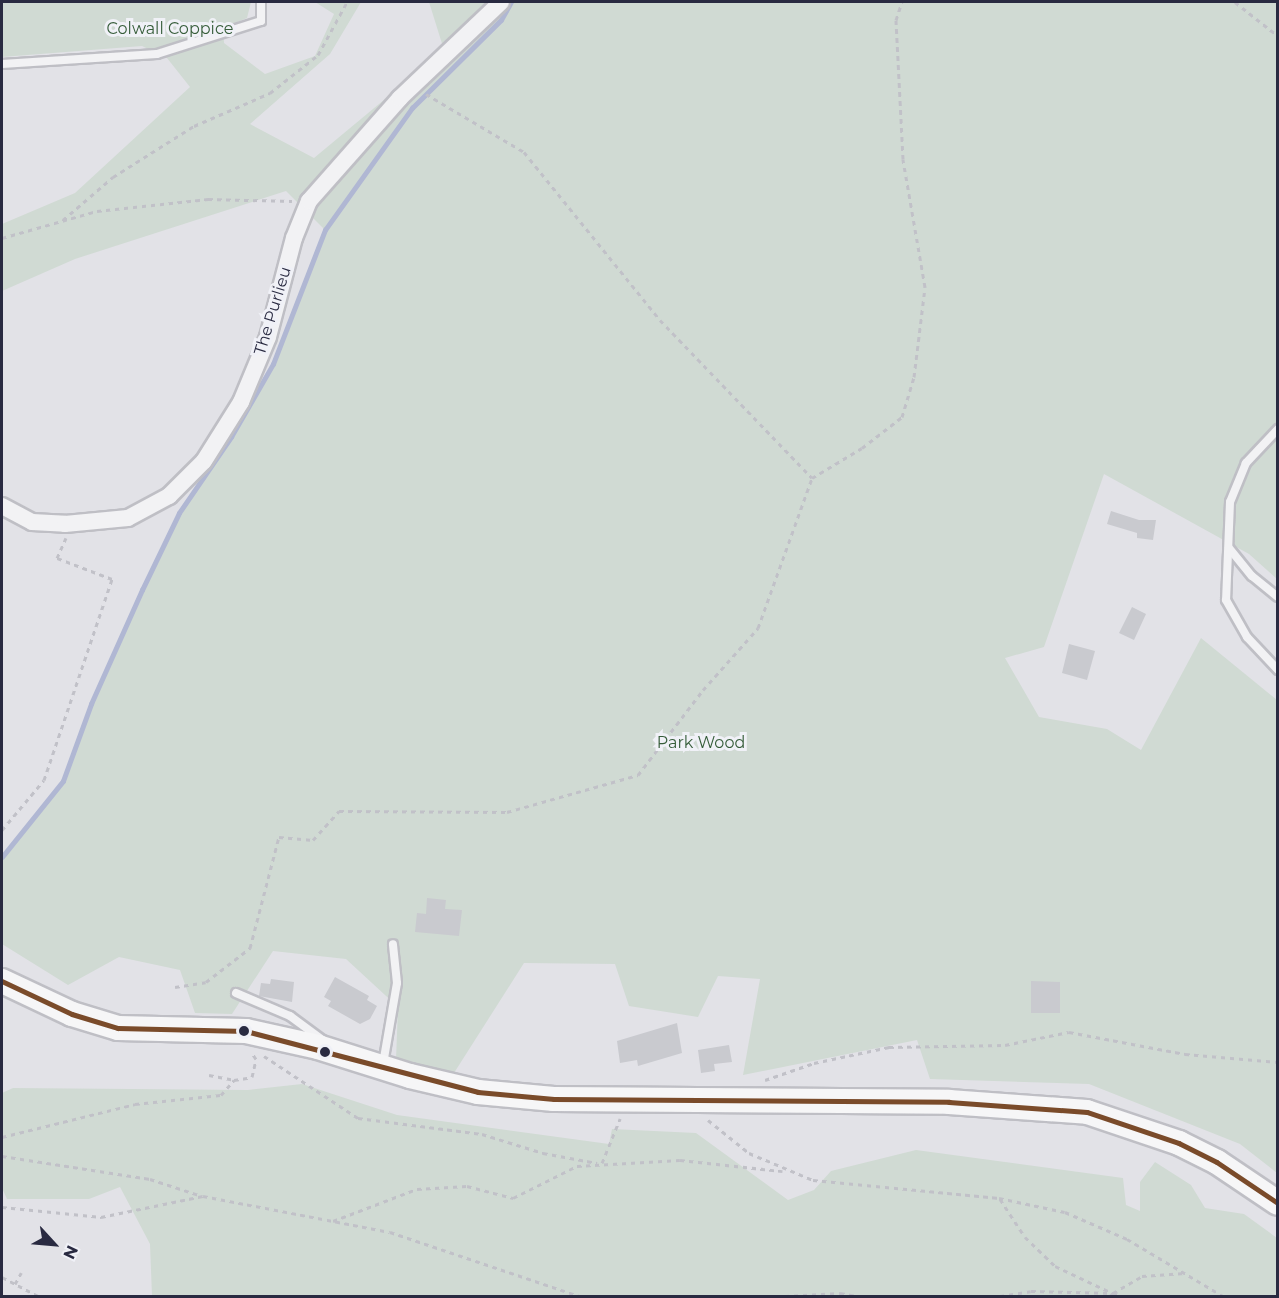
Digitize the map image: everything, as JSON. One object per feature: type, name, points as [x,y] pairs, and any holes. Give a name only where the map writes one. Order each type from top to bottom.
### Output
[{"type":"main road","points":[[2,981],[72,1014],[120,1023],[232,1028],[334,1052],[478,1092],[554,1099],[628,1098],[803,1103],[949,1102],[1087,1112],[1179,1143],[1217,1162],[1278,1203]]},
{"type":"street","name":"The Purlieu","points":[[2,506],[32,522],[74,523],[128,518],[169,496],[204,461],[241,402],[268,337],[294,238],[309,201],[416,84],[501,2]]},
{"type":"lane","points":[[2,64],[157,54],[261,21],[261,2]]},
{"type":"lane","points":[[1278,429],[1246,463],[1230,502],[1226,600],[1247,637],[1278,670]]},
{"type":"lane","points":[[1229,548],[1252,576],[1278,597]]},
{"type":"lane","points":[[382,1067],[397,983],[393,944]]},
{"type":"lane","points":[[236,993],[306,1025],[334,1052]]},
{"type":"path","points":[[63,220],[113,177],[194,126],[270,93],[318,55],[347,2]]},
{"type":"path","points":[[175,987],[206,982],[250,948],[279,837],[313,840],[339,811],[507,812],[638,776],[758,628],[812,478],[862,448],[902,417],[914,377],[925,287],[903,159],[896,20],[902,2]]},
{"type":"path","points":[[1235,2],[1278,36]]},
{"type":"path","points":[[416,84],[435,103],[524,152],[660,320],[812,478]]},
{"type":"path","points":[[2,238],[97,211],[208,199],[309,201]]},
{"type":"path","points":[[2,830],[44,780],[112,579],[57,558],[74,523]]},
{"type":"path","points":[[759,1083],[814,1063],[889,1047],[1005,1045],[1069,1032],[1185,1054],[1278,1062]]},
{"type":"path","points":[[209,1075],[234,1080],[252,1077],[256,1059],[247,1045],[358,1118],[482,1134],[543,1153],[602,1163]]},
{"type":"path","points":[[2,1137],[135,1104],[221,1095],[234,1080]]},
{"type":"path","points":[[602,1163],[628,1098]]},
{"type":"path","points":[[706,1118],[749,1154],[784,1171],[813,1180],[999,1198],[1065,1212],[1127,1239],[1223,1296]]},
{"type":"path","points":[[2,1156],[150,1179],[203,1196],[390,1232],[579,1296]]},
{"type":"path","points":[[332,1221],[417,1189],[467,1186],[513,1198],[577,1166],[602,1163],[680,1160],[784,1171]]},
{"type":"path","points":[[2,1207],[101,1217],[203,1196]]},
{"type":"path","points":[[999,1198],[1025,1236],[1055,1266],[1112,1295]]},
{"type":"path","points":[[15,1284],[21,1273]]},
{"type":"path","points":[[1112,1295],[1142,1276],[1187,1273]]},
{"type":"path","points":[[2,1277],[38,1296]]},
{"type":"path","points":[[1000,1296],[1031,1291],[1121,1296]]},
{"type":"path","points":[[785,1296],[840,1293],[857,1296]]},
{"type":"green space","name":"Park Wood","points":[[2,2],[251,2],[247,18],[223,28],[224,43],[265,74],[315,56],[334,14],[315,2],[361,2],[330,54],[250,124],[314,158],[444,50],[429,2],[1277,2],[1277,579],[1249,554],[1104,474],[1044,647],[1005,658],[1039,717],[1107,729],[1141,750],[1201,638],[1277,700],[1277,1173],[1240,1144],[1089,1084],[930,1079],[917,1040],[743,1075],[760,979],[718,976],[698,1017],[629,1006],[615,964],[524,963],[454,1073],[396,1060],[398,1007],[346,959],[273,951],[232,1014],[195,1013],[180,970],[119,957],[68,985],[2,944],[2,857],[63,781],[91,704],[142,590],[179,513],[231,437],[273,364],[325,230],[286,191],[75,259],[2,291],[2,224],[75,193],[190,87],[167,58],[142,46],[2,57]]},
{"type":"green space","points":[[302,1084],[397,1115],[609,1144],[612,1129],[696,1133],[788,1200],[814,1190],[831,1171],[916,1150],[1123,1178],[1126,1205],[1140,1211],[1140,1182],[1155,1162],[1191,1185],[1205,1208],[1244,1214],[1277,1238],[1277,1296],[152,1296],[150,1244],[120,1187],[89,1199],[7,1199],[2,1188],[2,1093],[13,1088],[248,1090]]},
{"type":"building","points":[[1111,511],[1139,520],[1156,520],[1153,540],[1137,538],[1137,533],[1107,524]]},
{"type":"building","points":[[1132,607],[1146,614],[1134,640],[1119,633]]},
{"type":"building","points":[[1069,644],[1095,651],[1087,680],[1062,673]]},
{"type":"building","points":[[427,898],[446,900],[445,909],[462,910],[459,936],[415,932],[417,913],[426,914]]},
{"type":"building","points":[[335,977],[369,996],[367,1000],[377,1006],[370,1019],[360,1024],[328,1006],[331,1001],[324,997]]},
{"type":"building","points":[[271,979],[294,982],[292,1002],[259,996],[261,983],[270,984]]},
{"type":"building","points":[[1031,981],[1060,982],[1060,1013],[1031,1013]]},
{"type":"building","points":[[677,1023],[682,1053],[638,1066],[637,1060],[620,1063],[617,1041]]},
{"type":"building","points":[[729,1045],[732,1062],[714,1064],[715,1071],[701,1073],[698,1050]]},
{"type":"waterway","points":[[2,857],[63,781],[91,704],[142,590],[179,513],[231,437],[273,364],[325,230],[412,108],[501,20],[511,2]]},
{"type":"transit line","points":[[2,981],[72,1014],[118,1028],[246,1031],[478,1092],[554,1099],[949,1102],[1087,1112],[1179,1143],[1217,1162],[1278,1203]]},
{"type":"park label","name":"Colwall Coppice","points":[[170,29]]}]
